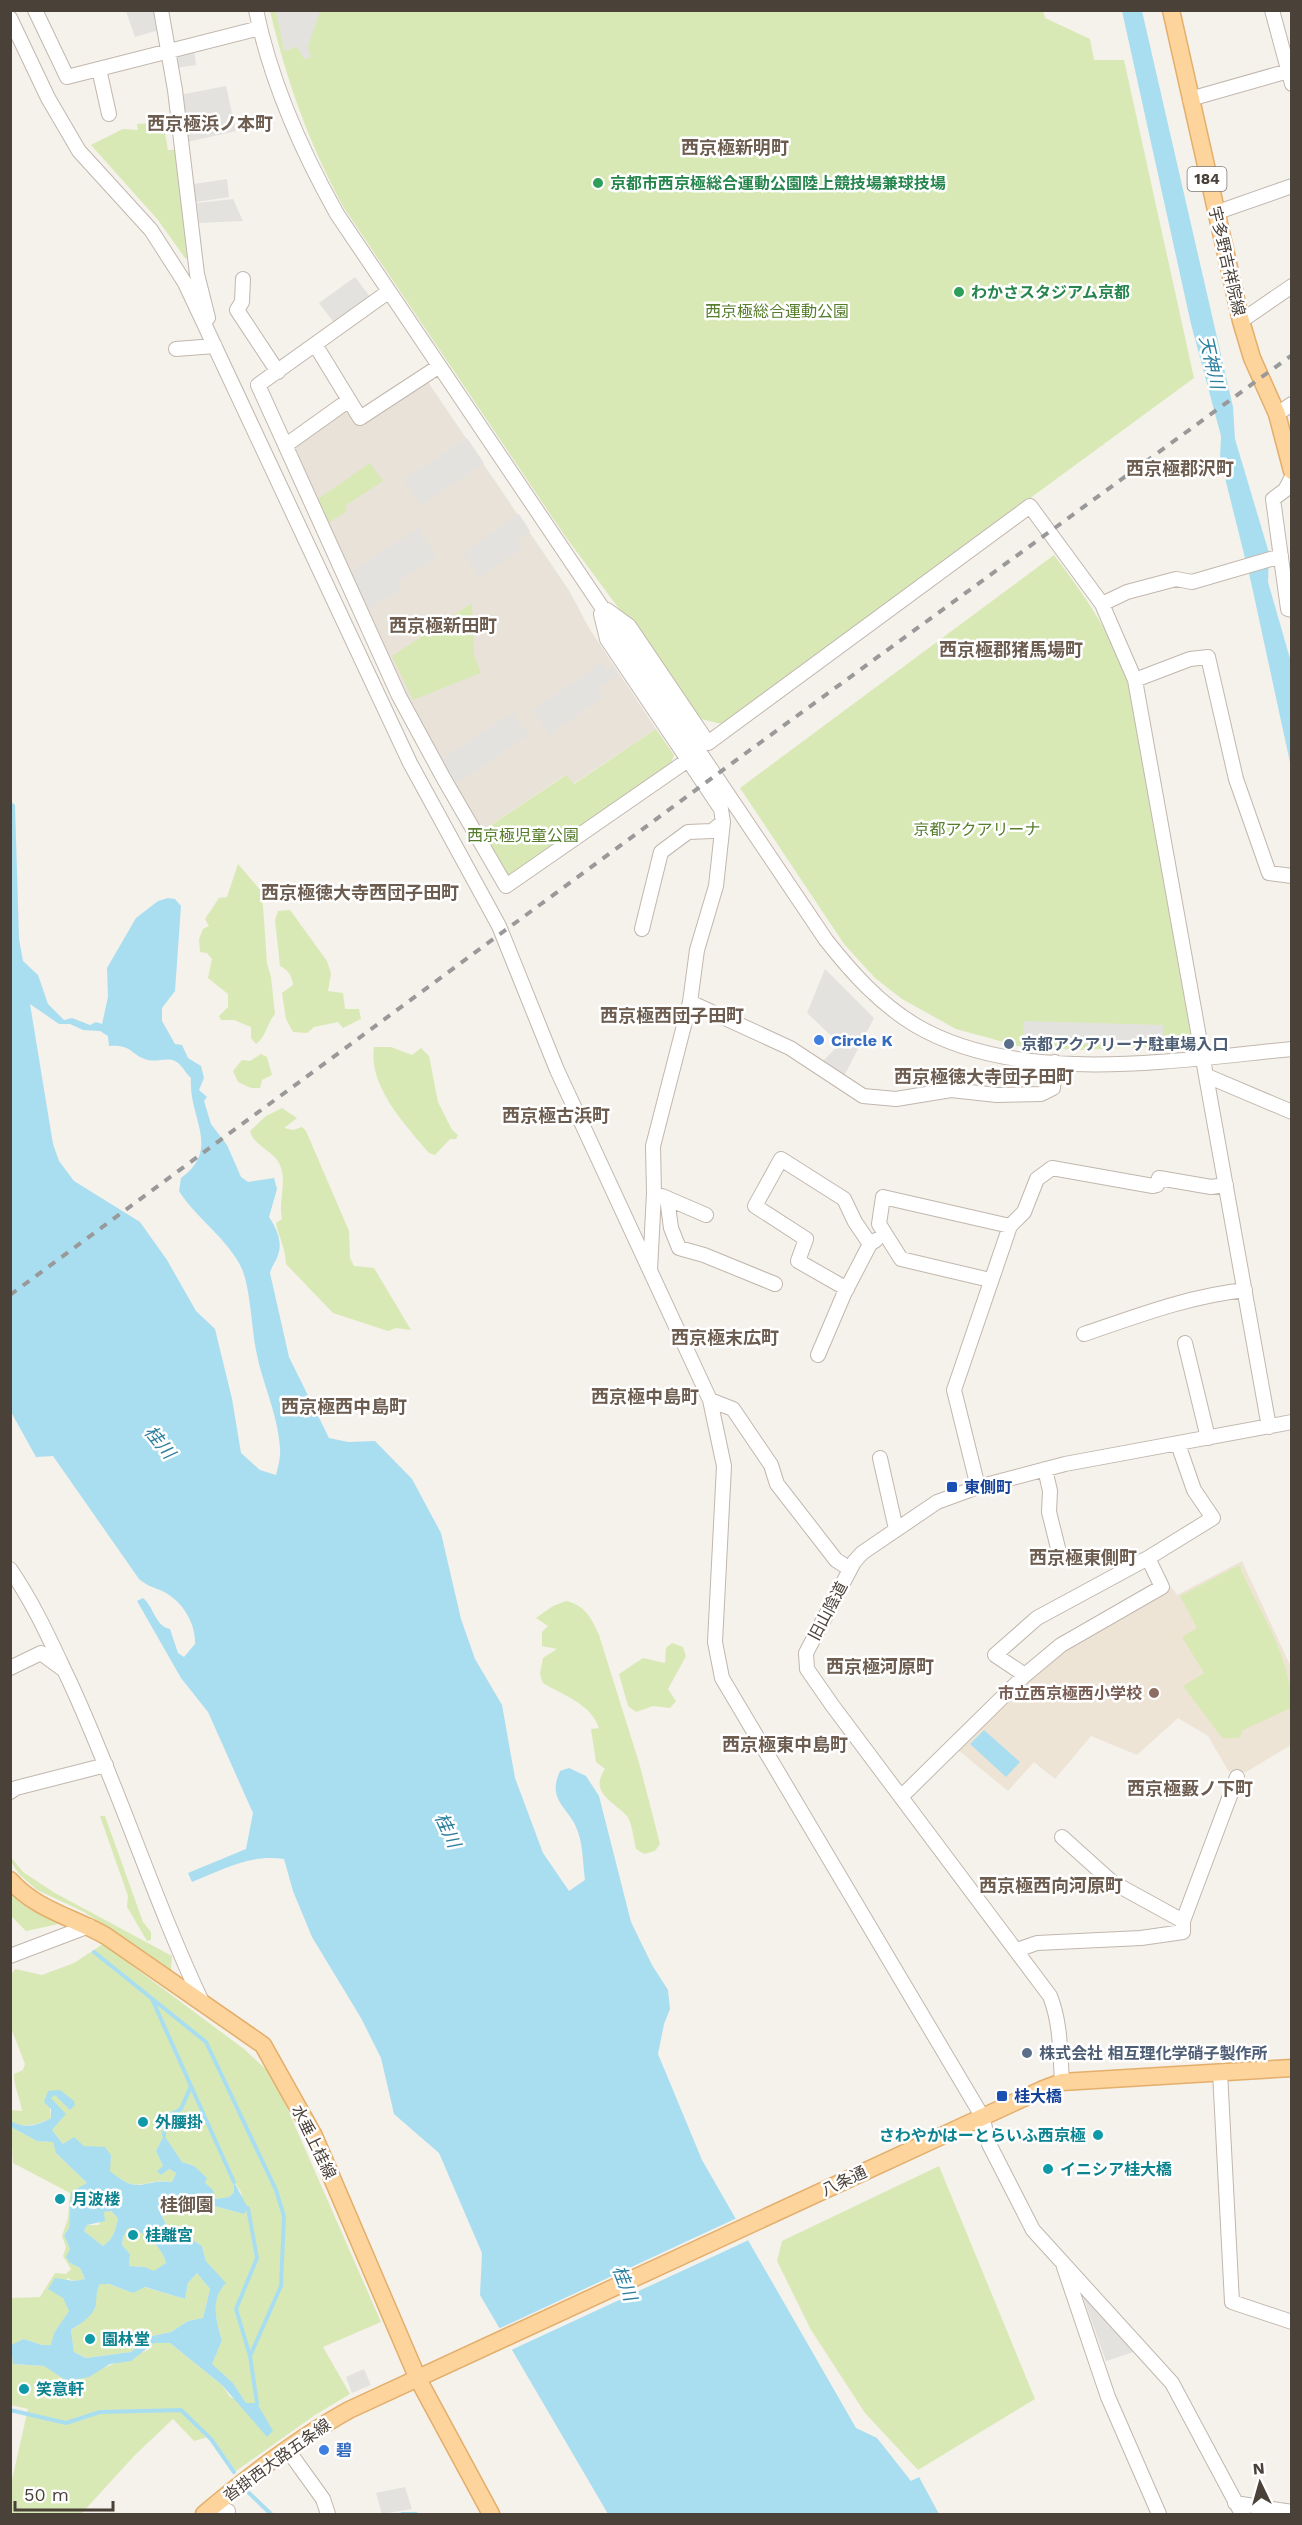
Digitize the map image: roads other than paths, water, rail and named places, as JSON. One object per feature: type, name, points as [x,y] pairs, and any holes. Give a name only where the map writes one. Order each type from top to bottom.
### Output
[{"type":"main road","name":"宇多野吉祥院線","points":[[1171,10],[1241,321],[1252,358],[1277,414],[1292,471]]},
{"type":"main road","name":"水垂上桂線","points":[[10,1880],[39,1906],[89,1926],[263,2044],[314,2136],[424,2377],[491,2514]]},
{"type":"main road","name":"八条通","points":[[424,2377],[977,2119],[1062,2082],[1292,2068]]},
{"type":"main road","name":"沓掛西大路五条線","points":[[204,2514],[309,2432],[350,2410],[424,2377]]},
{"type":"street","points":[[35,10],[67,78],[260,28]]},
{"type":"street","points":[[161,10],[197,274],[215,346]]},
{"type":"street","points":[[256,10],[280,94],[316,177],[337,214],[826,940],[858,980],[915,1025],[958,1045],[1008,1058],[1055,1062],[1138,1064],[1292,1049]]},
{"type":"street","points":[[1190,99],[1290,75],[1272,10]]},
{"type":"street","points":[[10,18],[68,135],[79,151],[161,246],[185,283],[410,763],[446,831],[476,879],[499,926],[558,1070],[710,1400],[724,1466],[715,1642],[722,1678],[977,2119],[1033,2230],[1172,2383],[1239,2509],[1292,2512]]},
{"type":"street","points":[[99,69],[109,114]]},
{"type":"street","points":[[1215,213],[1292,186]]},
{"type":"street","points":[[243,279],[242,302],[237,310],[278,372]]},
{"type":"street","points":[[1241,321],[1292,286]]},
{"type":"street","points":[[388,292],[316,346],[258,385],[399,696],[506,886],[688,760]]},
{"type":"street","points":[[176,349],[215,346]]},
{"type":"street","points":[[316,346],[360,418],[438,367]]},
{"type":"street","points":[[286,445],[349,400]]},
{"type":"street","points":[[1277,414],[1292,404]]},
{"type":"street","points":[[1292,477],[1285,490],[1273,498],[1277,557],[1288,609],[1292,610]]},
{"type":"street","points":[[599,604],[629,626],[708,743],[1030,506],[1101,604],[1135,680],[1269,1427]]},
{"type":"street","points":[[1101,604],[1127,592],[1176,579],[1192,582],[1277,557]]},
{"type":"street","points":[[599,604],[607,639],[721,809],[723,822],[716,886],[697,950],[690,1002],[653,1146],[661,1195],[679,1248],[704,1255],[775,1284]]},
{"type":"street","points":[[1135,680],[1190,659],[1208,657],[1236,779],[1269,873],[1292,876]]},
{"type":"street","points":[[642,929],[661,852],[688,832],[712,831],[723,822]]},
{"type":"street","points":[[690,1002],[790,1048],[863,1096],[896,1099],[951,1090],[998,1095],[1041,1094],[1053,1088],[1055,1062]]},
{"type":"street","points":[[1207,1076],[1292,1113]]},
{"type":"street","points":[[846,1289],[798,1261],[806,1239],[755,1206],[781,1159],[844,1199],[855,1222],[870,1244]]},
{"type":"street","points":[[978,1487],[954,1390],[1010,1226],[1024,1212],[1037,1179],[1052,1168],[1153,1186],[1157,1185],[1159,1179],[1211,1187],[1226,1185]]},
{"type":"street","points":[[650,1270],[661,1195]]},
{"type":"street","points":[[661,1195],[706,1215]]},
{"type":"street","points":[[990,1280],[901,1259],[879,1224],[883,1197],[1010,1226]]},
{"type":"street","points":[[818,1355],[846,1289],[870,1244],[885,1234]]},
{"type":"street","points":[[1084,1334],[1178,1303],[1218,1293],[1245,1290]]},
{"type":"street","points":[[1185,1343],[1208,1438]]},
{"type":"street","points":[[710,1400],[733,1408],[771,1465],[777,1484],[836,1560],[850,1569]]},
{"type":"street","name":"旧山陰道","points":[[1062,2082],[1057,2015],[1050,1996],[807,1669],[805,1660],[809,1646],[850,1569],[862,1553],[937,1502],[978,1487],[1046,1469],[1292,1422]]},
{"type":"street","points":[[1025,1675],[995,1655],[1037,1618],[1148,1558],[1214,1518],[1194,1490],[1178,1444]]},
{"type":"street","points":[[880,1458],[896,1528]]},
{"type":"street","points":[[1046,1469],[1050,1491],[1049,1512],[1059,1552]]},
{"type":"street","points":[[902,1796],[1025,1675],[1061,1645],[1162,1587],[1148,1558]]},
{"type":"street","points":[[10,1569],[31,1599],[64,1670],[106,1765],[181,1958],[203,2004]]},
{"type":"street","points":[[10,1668],[40,1653],[64,1670]]},
{"type":"street","points":[[10,1792],[16,1788],[106,1765]]},
{"type":"street","points":[[1017,1950],[1037,1943],[1141,1938],[1183,1932],[1183,1921],[1237,1777]]},
{"type":"street","points":[[1062,1837],[1112,1882],[1183,1921]]},
{"type":"street","points":[[10,1956],[89,1926]]},
{"type":"street","points":[[1220,2072],[1232,2302],[1292,2322]]},
{"type":"street","points":[[1063,2262],[1108,2397],[1159,2514]]},
{"type":"street","points":[[287,2448],[323,2499],[328,2514]]},
{"type":"water","name":"天神川","points":[[1122,11],[1142,11],[1233,407],[1235,439],[1269,553],[1268,582],[1291,662],[1291,767],[1251,582],[1220,458],[1221,436],[1191,324]]},
{"type":"water","name":"桂川","points":[[10,801],[15,805],[19,939],[23,961],[38,975],[48,1004],[64,1020],[72,1018],[90,1025],[96,1022],[102,1024],[108,997],[107,968],[136,918],[158,901],[168,898],[175,899],[181,906],[175,991],[162,1008],[162,1021],[175,1044],[182,1045],[188,1058],[201,1066],[204,1078],[199,1090],[207,1097],[204,1101],[211,1124],[227,1145],[241,1177],[248,1182],[274,1178],[277,1189],[269,1217],[280,1245],[270,1273],[289,1357],[329,1438],[348,1442],[375,1441],[412,1479],[441,1533],[461,1619],[475,1659],[502,1705],[515,1778],[543,1853],[569,1891],[585,1880],[578,1832],[557,1797],[556,1781],[560,1771],[569,1768],[586,1776],[599,1796],[631,1922],[652,1965],[668,1990],[670,2009],[664,2024],[658,2054],[702,2160],[856,2428],[877,2438],[911,2481],[919,2477],[939,2514],[608,2514],[480,2295],[482,2253],[439,2153],[394,2114],[381,2058],[361,2018],[312,1937],[293,1891],[284,1859],[248,1861],[192,1882],[188,1873],[246,1849],[253,1813],[208,1712],[181,1678],[137,1601],[143,1598],[161,1624],[170,1629],[178,1653],[184,1657],[195,1644],[190,1620],[181,1605],[168,1594],[139,1579],[53,1456],[36,1457],[11,1412]],"holes":[[[30,1004],[59,1024],[70,1024],[83,1030],[100,1031],[108,1036],[109,1046],[127,1048],[148,1060],[175,1061],[191,1078],[191,1093],[201,1144],[193,1167],[181,1178],[179,1191],[237,1259],[245,1277],[256,1350],[279,1435],[280,1455],[276,1475],[260,1470],[241,1453],[232,1399],[215,1329],[196,1311],[167,1260],[140,1222],[74,1181],[59,1161],[53,1144]]]},
{"type":"water","points":[[984,1730],[1020,1762],[1006,1777],[970,1744]]},
{"type":"water","points":[[60,2090],[74,2101],[75,2105],[70,2110],[55,2095],[51,2098],[66,2114],[52,2130],[63,2144],[74,2137],[84,2146],[105,2147],[111,2155],[110,2171],[128,2183],[141,2185],[162,2181],[172,2182],[176,2173],[169,2169],[161,2175],[157,2171],[163,2166],[156,2151],[164,2135],[182,2162],[194,2166],[207,2178],[205,2183],[213,2190],[215,2199],[229,2197],[234,2192],[234,2182],[248,2208],[244,2214],[214,2206],[203,2206],[186,2199],[171,2204],[160,2212],[171,2234],[185,2235],[202,2246],[206,2261],[226,2283],[216,2303],[216,2318],[222,2340],[212,2364],[233,2383],[246,2403],[257,2403],[273,2431],[267,2437],[222,2385],[170,2343],[154,2343],[131,2361],[110,2364],[89,2377],[67,2381],[44,2366],[13,2364],[11,2345],[24,2339],[42,2345],[51,2345],[54,2333],[69,2311],[63,2298],[48,2289],[55,2278],[74,2281],[85,2279],[80,2268],[70,2263],[66,2257],[70,2249],[64,2235],[69,2228],[71,2192],[87,2183],[56,2153],[53,2142],[37,2141],[11,2127],[11,2121],[31,2126],[51,2118],[51,2109],[44,2102],[48,2091]],"holes":[[[111,2211],[118,2218],[114,2234],[103,2246],[84,2231],[87,2225],[105,2221],[104,2212]],[[128,2228],[140,2232],[157,2246],[166,2263],[154,2271],[145,2267],[129,2266],[130,2254],[122,2245]],[[197,2273],[210,2289],[203,2318],[188,2321],[171,2332],[148,2337],[131,2352],[86,2358],[74,2352],[71,2330],[87,2319],[93,2311],[100,2284],[109,2284],[133,2293],[145,2287],[185,2299],[188,2283]]]},
{"type":"waterway","points":[[94,1952],[206,2042],[276,2190],[284,2216],[281,2286],[250,2356],[257,2403]]},
{"type":"waterway","points":[[152,1999],[234,2182]]},
{"type":"waterway","points":[[164,2135],[166,2117],[181,2109],[191,2086]]},
{"type":"waterway","points":[[248,2208],[257,2258],[236,2309],[250,2356]]},
{"type":"waterway","points":[[10,2410],[66,2423],[100,2412],[181,2410],[211,2439],[234,2472]]},
{"type":"waterway","points":[[249,2493],[271,2514]]},
{"type":"waterway","points":[[402,2514],[416,2514]]},
{"type":"railway","points":[[10,1295],[746,753],[1292,355]]},
{"type":"place","name":"京都市西京極総合運動公園陸上競技場兼球技場","points":[[598,183]]},
{"type":"place","name":"わかさスタジアム京都","points":[[959,292]]},
{"type":"place","name":"Circle K","points":[[819,1040]]},
{"type":"place","name":"京都アクアリーナ駐車場入口","points":[[1009,1044]]},
{"type":"place","name":"東側町","points":[[952,1487]]},
{"type":"place","name":"市立西京極西小学校","points":[[1154,1693]]},
{"type":"place","name":"株式会社 相互理化学硝子製作所","points":[[1027,2053]]},
{"type":"place","name":"桂大橋","points":[[1002,2096]]},
{"type":"place","name":"外腰掛","points":[[143,2122]]},
{"type":"place","name":"さわやかはーとらいふ西京極","points":[[1098,2135]]},
{"type":"place","name":"イニシア桂大橋","points":[[1048,2169]]},
{"type":"place","name":"月波楼","points":[[60,2199]]},
{"type":"place","name":"桂離宮","points":[[133,2235]]},
{"type":"place","name":"園林堂","points":[[90,2339]]},
{"type":"place","name":"笑意軒","points":[[24,2389]]},
{"type":"place","name":"碧","points":[[324,2450]]},
{"type":"district","name":"西京極浜ノ本町","points":[[210,123]]},
{"type":"district","name":"西京極新明町","points":[[735,147]]},
{"type":"district","name":"西京極郡沢町","points":[[1180,468]]},
{"type":"district","name":"西京極新田町","points":[[443,625]]},
{"type":"district","name":"西京極郡猪馬場町","points":[[1011,649]]},
{"type":"district","name":"西京極徳大寺西団子田町","points":[[360,892]]},
{"type":"district","name":"西京極西団子田町","points":[[672,1015]]},
{"type":"district","name":"西京極徳大寺団子田町","points":[[984,1076]]},
{"type":"district","name":"西京極古浜町","points":[[556,1115]]},
{"type":"district","name":"西京極末広町","points":[[725,1337]]},
{"type":"district","name":"西京極中島町","points":[[645,1396]]},
{"type":"district","name":"西京極西中島町","points":[[344,1406]]},
{"type":"district","name":"西京極東側町","points":[[1083,1557]]},
{"type":"district","name":"西京極河原町","points":[[880,1666]]},
{"type":"district","name":"西京極東中島町","points":[[785,1744]]},
{"type":"district","name":"西京極藪ノ下町","points":[[1190,1788]]},
{"type":"district","name":"西京極西向河原町","points":[[1051,1885]]},
{"type":"district","name":"桂御園","points":[[187,2204]]},
{"type":"park label","name":"西京極総合運動公園","points":[[777,311]]},
{"type":"park label","name":"京都アクアリーナ","points":[[977,829]]},
{"type":"park label","name":"西京極児童公園","points":[[523,835]]}]
